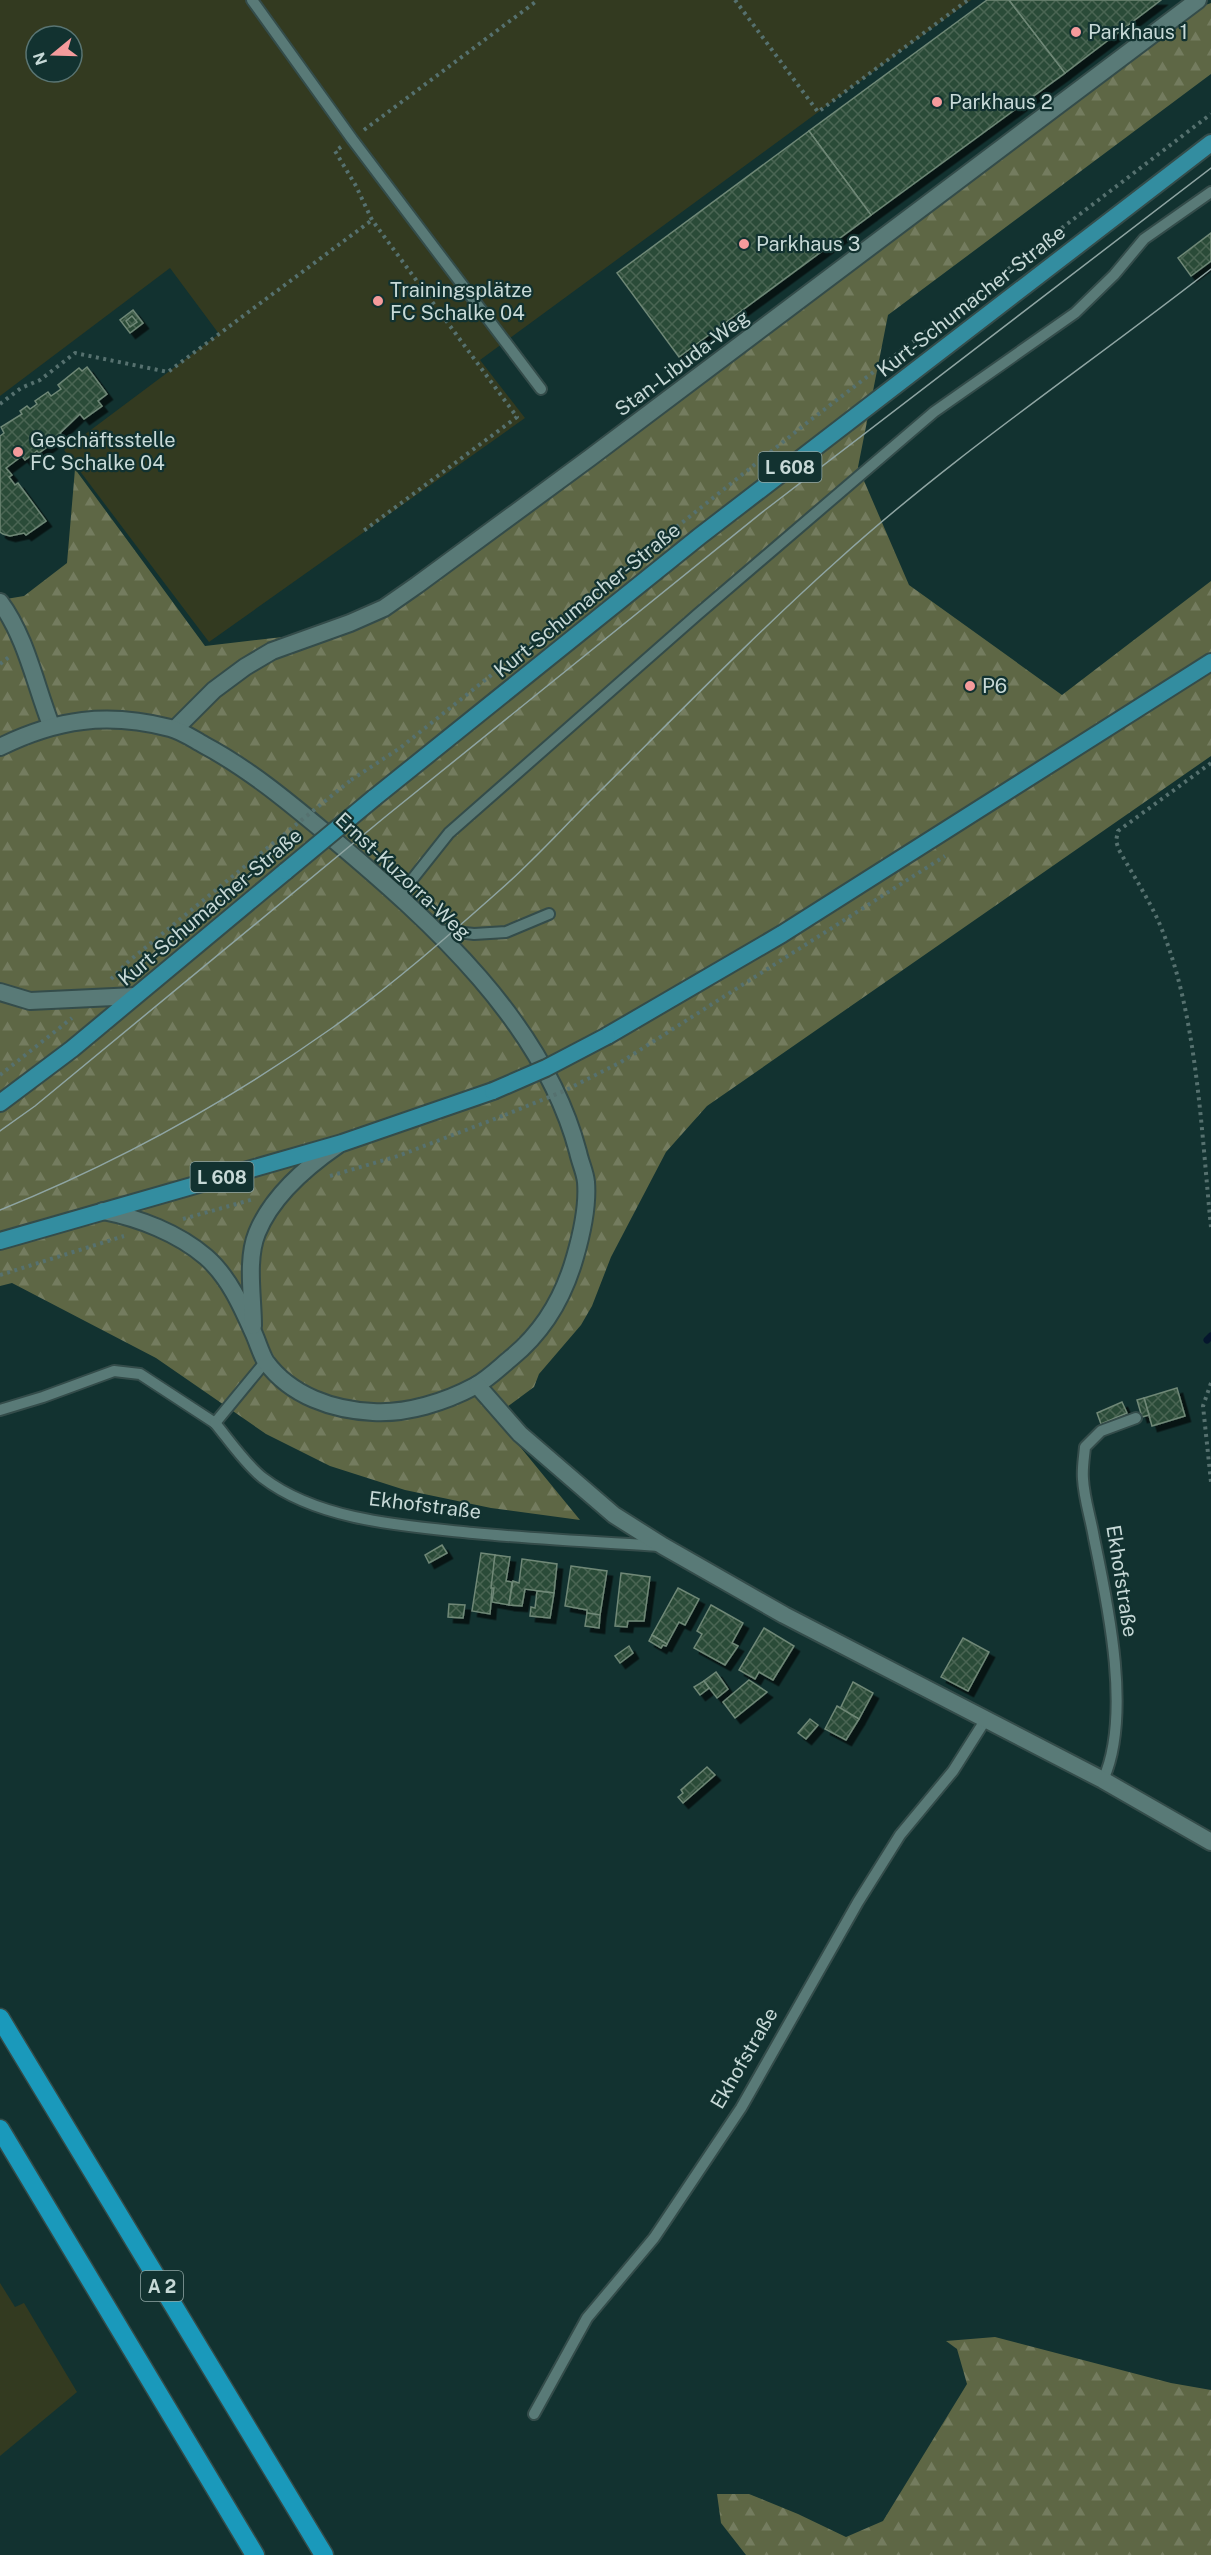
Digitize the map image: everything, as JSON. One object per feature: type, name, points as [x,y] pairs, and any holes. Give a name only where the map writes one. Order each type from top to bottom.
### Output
[{"type":"highway","name":"A 2","points":[[0,2018],[324,2555]]},
{"type":"highway","points":[[0,2129],[255,2555]]},
{"type":"main road","name":"Kurt-Schumacher-Straße","points":[[0,1103],[72,1049],[374,798],[710,529],[1211,143]]},
{"type":"main road","name":"L 608","points":[[0,1241],[342,1143],[494,1091],[546,1068],[607,1036],[782,934],[1211,663]]},
{"type":"street","name":"Stan-Libuda-Weg","points":[[175,729],[214,690],[245,666],[272,651],[350,623],[384,608],[417,585],[1198,0]]},
{"type":"street","points":[[0,602],[11,616],[51,725]]},
{"type":"street","name":"Ernst-Kuzorra-Weg","points":[[0,747],[51,725],[107,719],[142,723],[175,729],[225,756],[279,794],[436,930],[497,1001],[548,1073],[571,1124],[586,1182],[583,1229],[571,1271],[552,1313],[523,1348],[477,1385],[426,1407],[377,1413],[331,1407],[293,1388],[266,1361],[235,1293],[208,1258],[176,1237],[131,1216],[103,1211]]},
{"type":"street","points":[[0,992],[30,1001],[135,996]]},
{"type":"street","name":"Ernst-Kuzorra-Weg","points":[[253,1332],[251,1266],[256,1234],[274,1203],[313,1163],[342,1143]]},
{"type":"street","name":"Ekhofstraße","points":[[477,1385],[520,1434],[614,1515],[663,1546],[784,1615],[1103,1780],[1211,1842]]},
{"type":"lane","points":[[252,0],[352,139],[541,389]]},
{"type":"lane","points":[[399,896],[449,833],[698,614],[934,412],[1075,313],[1114,275],[1144,239],[1211,192]]},
{"type":"lane","points":[[436,930],[474,934],[506,932],[549,914]]},
{"type":"lane","points":[[215,1423],[266,1361]]},
{"type":"lane","name":"Ekhofstraße","points":[[0,1410],[114,1371],[140,1374],[215,1423],[263,1478],[301,1499],[349,1516],[411,1527],[663,1546]]},
{"type":"lane","name":"Ekhofstraße","points":[[1103,1780],[1112,1761],[1116,1709],[1115,1667],[1083,1479],[1085,1448],[1101,1431],[1136,1418]]},
{"type":"lane","name":"Ekhofstraße","points":[[534,2414],[587,2318],[654,2238],[741,2108],[858,1902],[900,1835],[953,1771],[986,1719]]},
{"type":"path","points":[[352,139],[538,0]]},
{"type":"path","points":[[735,0],[818,112],[968,0]]},
{"type":"path","points":[[0,1076],[77,1013],[129,961],[351,780],[400,748],[808,422],[1211,114]]},
{"type":"path","points":[[334,151],[356,186],[372,220],[517,417],[362,532]]},
{"type":"path","points":[[0,404],[21,388],[40,380],[75,353],[168,372],[372,220]]},
{"type":"path","points":[[1211,763],[1118,831],[1116,841],[1157,918],[1175,969],[1187,1023],[1211,1227]]},
{"type":"path","points":[[505,1115],[564,1091],[621,1062]]},
{"type":"path","points":[[0,1275],[155,1227]]},
{"type":"path","points":[[1211,1383],[1203,1406],[1211,1482]]},
{"type":"green space","name":"Trainingsplätze FC Schalke 04","points":[[0,0],[971,0],[480,360],[525,418],[209,642],[64,450],[219,334],[170,268],[0,396]]},
{"type":"green space","points":[[1211,3],[1211,74],[888,315],[858,467],[909,585],[1062,695],[1211,581],[1211,756],[707,1106],[666,1152],[611,1257],[592,1306],[581,1325],[539,1374],[534,1387],[495,1416],[580,1520],[491,1508],[405,1490],[330,1466],[266,1434],[156,1358],[12,1283],[0,1286],[0,600],[24,596],[67,563],[75,469],[205,646],[309,634],[383,610],[1192,10]]},
{"type":"green space","points":[[0,2283],[15,2307],[24,2303],[77,2392],[0,2456]]},
{"type":"green space","points":[[995,2337],[1171,2383],[1211,2390],[1211,2555],[746,2555],[721,2523],[717,2494],[749,2494],[846,2537],[883,2521],[967,2384],[957,2349],[946,2341]]},
{"type":"building","name":"Parkhaus 2","points":[[987,0],[1009,0],[1065,73],[871,215],[809,131]]},
{"type":"building","name":"Parkhaus 1","points":[[1009,0],[1161,0],[1065,73]]},
{"type":"building","name":"Parkhaus 3","points":[[809,131],[871,215],[679,357],[617,273]]},
{"type":"building","points":[[1211,233],[1211,261],[1191,276],[1178,258]]},
{"type":"building","points":[[133,310],[143,323],[130,333],[120,320]]},
{"type":"building","points":[[132,316],[137,322],[130,327],[126,321]]},
{"type":"building","name":"Geschäftsstelle FC Schalke 04","points":[[87,367],[107,394],[98,401],[102,406],[84,419],[80,414],[60,433],[62,436],[39,453],[37,451],[25,460],[22,456],[6,468],[12,475],[9,477],[15,485],[18,483],[46,521],[26,535],[24,533],[10,536],[3,534],[0,532],[0,436],[4,433],[1,427],[22,414],[20,411],[27,406],[30,409],[37,404],[35,401],[48,392],[51,396],[61,389],[58,385],[79,368],[82,371]]},
{"type":"building","points":[[1177,1388],[1185,1416],[1152,1426],[1144,1398]]},
{"type":"building","points":[[1144,1398],[1149,1415],[1142,1417],[1137,1400]]},
{"type":"building","points":[[1122,1402],[1127,1413],[1101,1424],[1097,1413]]},
{"type":"building","points":[[442,1545],[447,1553],[429,1563],[425,1555]]},
{"type":"building","points":[[481,1553],[495,1555],[490,1614],[472,1611]]},
{"type":"building","points":[[495,1555],[510,1557],[506,1581],[512,1582],[509,1605],[492,1602],[494,1588],[491,1588]]},
{"type":"building","points":[[522,1559],[557,1564],[554,1593],[525,1589],[522,1606],[509,1605],[513,1581],[519,1583]]},
{"type":"building","points":[[571,1566],[607,1571],[600,1615],[565,1606]]},
{"type":"building","points":[[621,1573],[650,1577],[644,1621],[628,1621],[627,1627],[615,1626]]},
{"type":"building","points":[[678,1588],[699,1599],[685,1625],[679,1622],[667,1644],[652,1635]]},
{"type":"building","points":[[537,1591],[554,1593],[550,1618],[530,1616],[531,1607],[535,1608]]},
{"type":"building","points":[[449,1604],[465,1605],[463,1618],[448,1617]]},
{"type":"building","points":[[711,1605],[743,1623],[732,1643],[738,1646],[725,1665],[694,1648],[702,1634],[697,1631]]},
{"type":"building","points":[[587,1613],[600,1615],[599,1628],[585,1626]]},
{"type":"building","points":[[764,1628],[794,1646],[773,1680],[759,1672],[755,1679],[739,1670]]},
{"type":"building","points":[[652,1635],[667,1644],[666,1646],[663,1645],[661,1648],[649,1641]]},
{"type":"building","points":[[963,1638],[989,1652],[968,1691],[941,1677]]},
{"type":"building","points":[[629,1646],[633,1653],[620,1663],[615,1656]]},
{"type":"building","points":[[716,1672],[728,1689],[717,1698],[704,1681]]},
{"type":"building","points":[[749,1680],[767,1692],[735,1718],[723,1702]]},
{"type":"building","points":[[704,1681],[709,1688],[700,1695],[694,1687]]},
{"type":"building","points":[[853,1682],[873,1693],[859,1719],[840,1709]]},
{"type":"building","points":[[837,1706],[859,1719],[846,1740],[825,1729]]},
{"type":"building","points":[[810,1719],[818,1725],[806,1739],[798,1733]]},
{"type":"building","points":[[707,1767],[715,1775],[683,1803],[678,1797],[683,1793],[681,1790]]},
{"type":"waterway","points":[[1207,1340],[1211,1336]]},
{"type":"tram line","points":[[0,1131],[35,1106],[385,817],[765,510],[1211,168]]},
{"type":"tram line","points":[[0,1210],[87,1172],[213,1105],[293,1055],[376,995],[439,944],[511,880],[743,649],[838,560],[928,483],[1211,269]]},
{"type":"place","name":"Parkhaus 1","points":[[1076,32]]},
{"type":"place","name":"Parkhaus 2","points":[[937,102]]},
{"type":"place","name":"Parkhaus 3","points":[[744,244]]},
{"type":"place","name":"Trainingsplätze FC Schalke 04","points":[[378,301]]},
{"type":"place","name":"Geschäftsstelle FC Schalke 04","points":[[18,452]]},
{"type":"place","name":"P6","points":[[970,686]]}]
